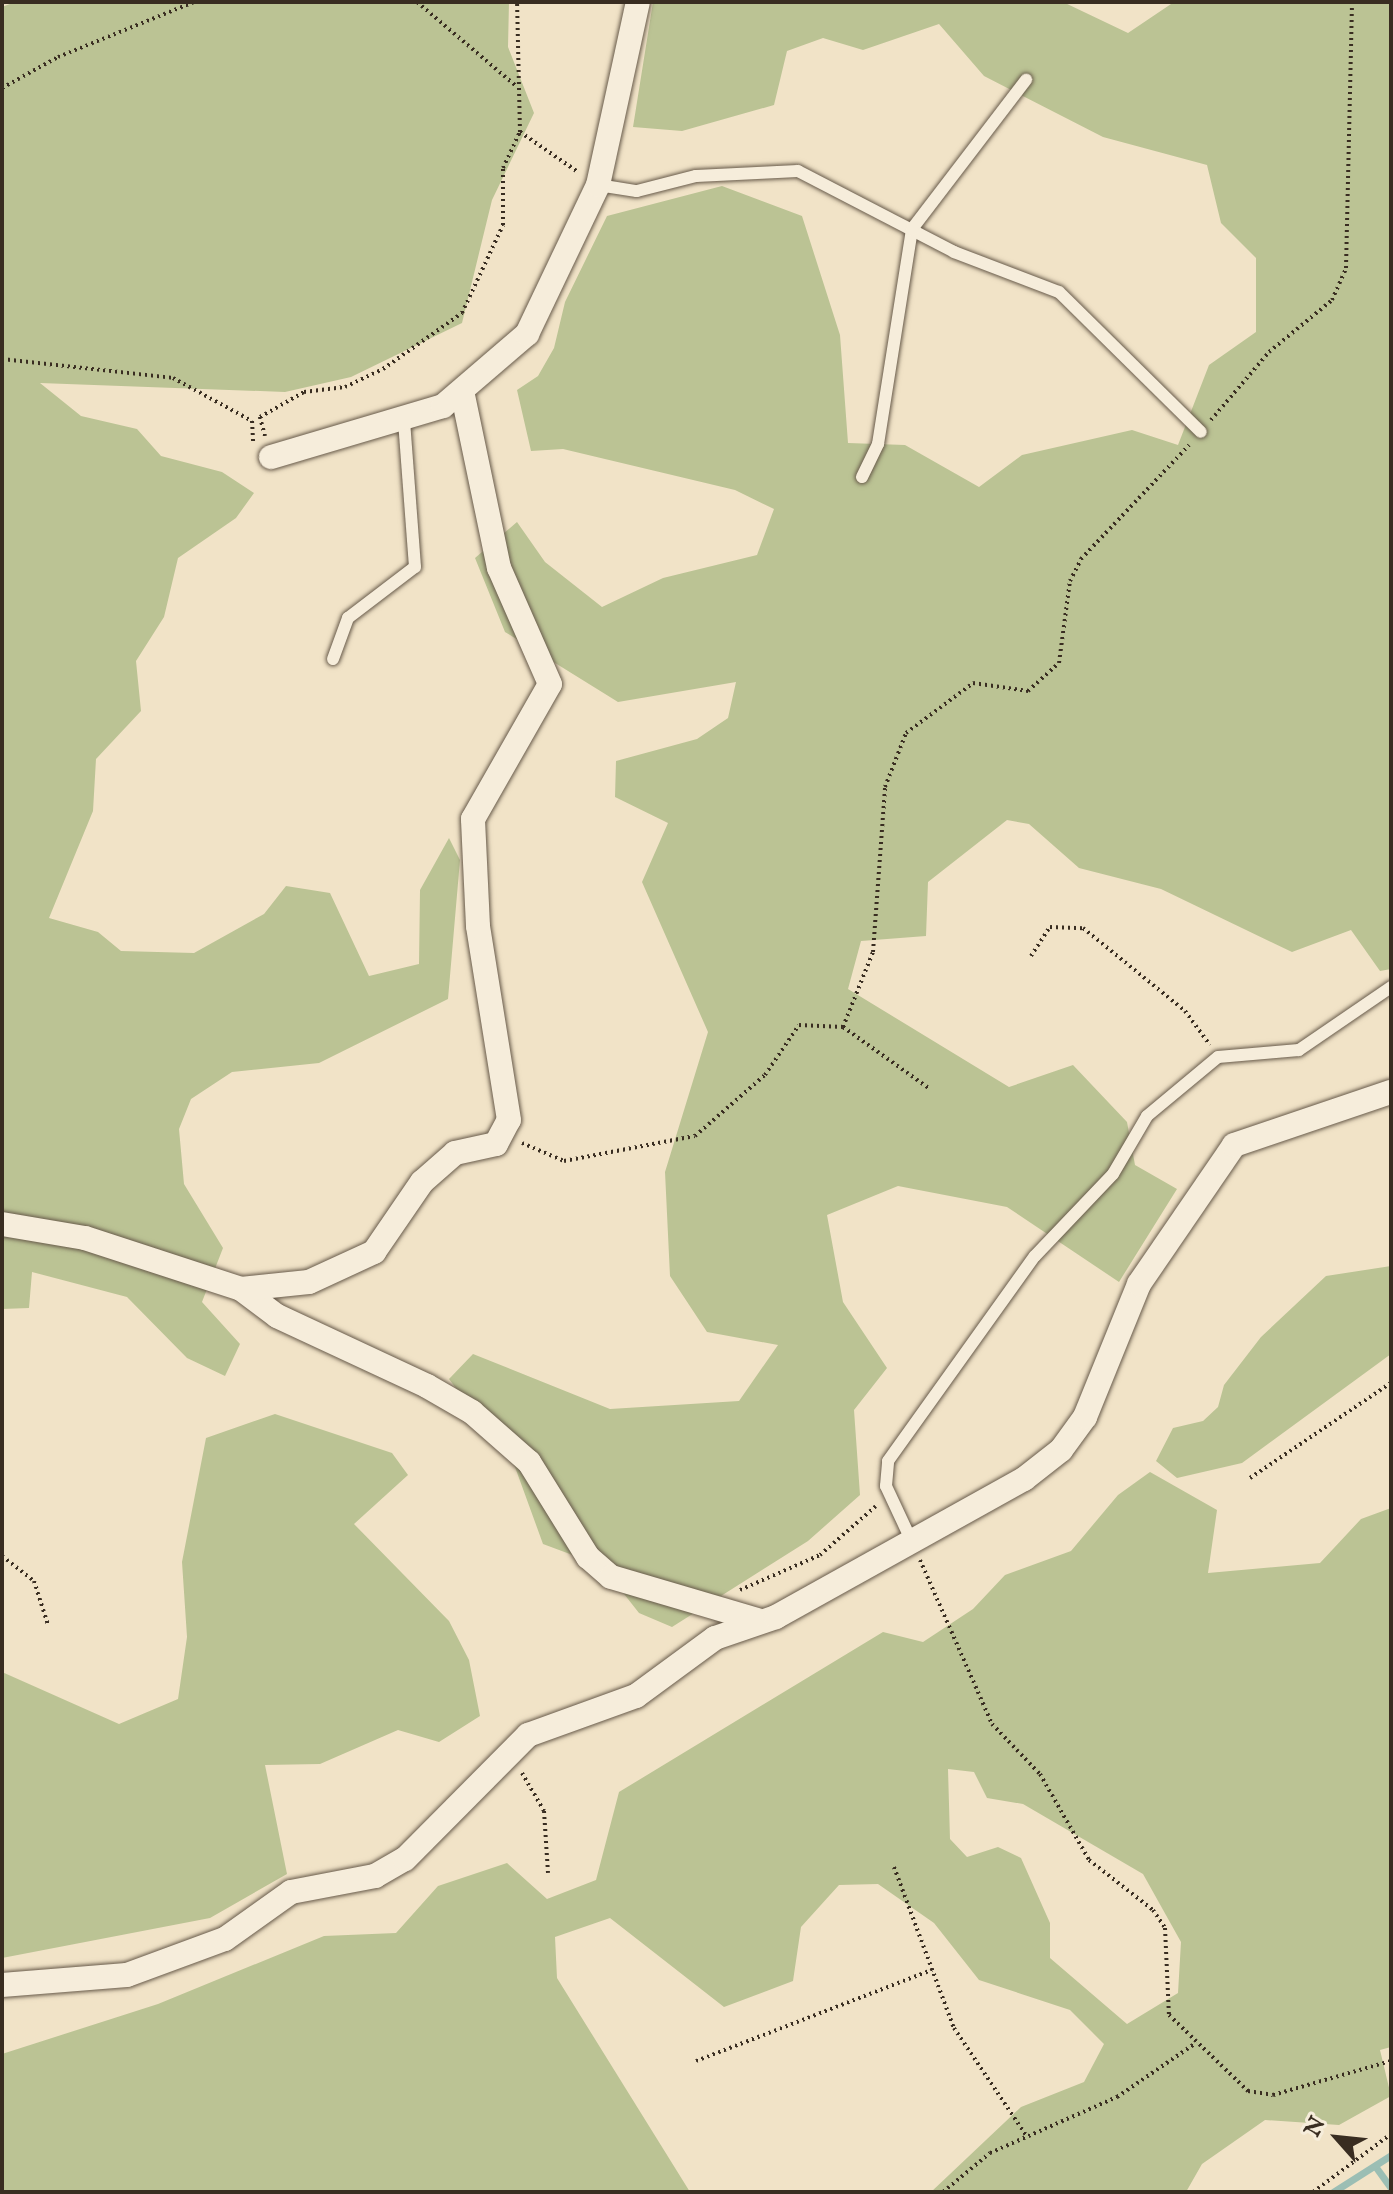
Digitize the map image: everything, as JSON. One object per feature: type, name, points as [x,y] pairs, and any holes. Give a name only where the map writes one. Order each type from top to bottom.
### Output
[{"type":"street","points":[[271,457],[404,421],[462,391],[527,334],[598,185],[638,2]]},
{"type":"street","points":[[241,1289],[338,1273],[374,1252],[439,1166],[505,1136],[510,1105],[478,926],[473,819],[550,684],[499,568],[462,391]]},
{"type":"street","points":[[2,1985],[127,1975],[225,1939],[291,1892],[375,1876],[405,1859],[511,1753],[561,1718],[600,1713],[636,1696],[715,1638],[913,1545],[1061,1450],[1085,1417],[1139,1284],[1234,1145],[1391,1092]]},
{"type":"street","points":[[2,1224],[85,1238],[241,1289],[277,1316],[472,1412],[529,1462],[588,1557],[611,1577],[757,1620]]},
{"type":"lane","points":[[862,477],[878,444],[912,229],[1026,80]]},
{"type":"lane","points":[[598,185],[637,191],[696,176],[798,171],[912,229],[1059,292],[1201,432]]},
{"type":"lane","points":[[333,659],[348,618],[415,567],[404,421]]},
{"type":"lane","points":[[913,1545],[886,1486],[888,1461],[914,1419],[1035,1256],[1113,1174],[1166,1094],[1218,1057],[1299,1050],[1391,987]]},
{"type":"path","points":[[2,88],[58,57],[194,2]]},
{"type":"path","points":[[417,2],[518,88]]},
{"type":"path","points":[[271,457],[260,417],[304,392],[345,387],[383,369],[462,313],[503,225],[503,168],[508,145],[520,132],[517,2]]},
{"type":"path","points":[[843,1027],[873,952],[885,787],[906,733],[973,683],[1028,691],[1059,663],[1070,581],[1081,559],[1201,432],[1269,352],[1332,300],[1346,268],[1352,2]]},
{"type":"path","points":[[520,132],[598,185]]},
{"type":"path","points":[[2,359],[173,378],[252,421],[254,448],[271,457]]},
{"type":"path","points":[[1031,956],[1050,927],[1083,928],[1185,1011],[1218,1057]]},
{"type":"path","points":[[505,1136],[564,1161],[695,1136],[765,1075],[799,1025],[843,1027],[930,1089]]},
{"type":"path","points":[[1250,1478],[1391,1383]]},
{"type":"path","points":[[715,1607],[850,1536],[886,1486]]},
{"type":"path","points":[[913,1545],[992,1724],[1040,1774],[1089,1860],[1153,1910],[1165,1928],[1166,2003],[1196,2043],[1230,2079],[1273,2095],[1391,2061]]},
{"type":"path","points":[[2,1556],[34,1581],[48,1625]]},
{"type":"path","points":[[511,1753],[544,1811],[548,1873]]},
{"type":"path","points":[[894,1867],[954,2028],[1026,2135]]},
{"type":"path","points":[[696,2061],[932,1970]]},
{"type":"path","points":[[943,2192],[990,2153],[1117,2097],[1196,2043]]},
{"type":"path","points":[[1313,2192],[1391,2134]]},
{"type":"green space","points":[[15,2],[509,2],[508,47],[534,113],[492,200],[462,323],[351,377],[285,392],[40,383],[81,416],[137,429],[161,456],[222,472],[254,493],[236,518],[178,558],[164,617],[136,661],[141,711],[96,759],[93,811],[49,918],[98,932],[121,951],[194,953],[264,914],[286,886],[330,893],[369,976],[419,964],[420,890],[449,838],[460,860],[448,999],[319,1063],[232,1072],[191,1099],[179,1129],[184,1184],[223,1248],[202,1302],[240,1344],[225,1376],[187,1358],[127,1297],[32,1272],[29,1308],[2,1309],[2,7]]},
{"type":"green space","points":[[653,2],[1063,2],[1128,33],[1174,2],[1391,2],[1391,969],[1380,971],[1351,930],[1292,952],[1161,889],[1079,868],[1029,824],[1007,820],[928,882],[926,936],[861,941],[848,989],[1009,1087],[1073,1065],[1127,1122],[1135,1165],[1177,1189],[1119,1282],[1007,1207],[898,1186],[827,1215],[843,1302],[887,1368],[854,1410],[860,1495],[808,1541],[672,1627],[639,1613],[602,1566],[543,1544],[515,1467],[449,1379],[473,1354],[610,1409],[739,1401],[778,1345],[707,1332],[670,1276],[665,1172],[708,1032],[642,882],[668,823],[615,797],[616,761],[697,739],[728,718],[736,682],[618,702],[505,632],[475,558],[517,522],[545,562],[602,607],[663,578],[757,555],[774,509],[735,490],[563,449],[531,451],[517,390],[538,376],[554,348],[565,302],[607,216],[722,186],[802,216],[840,335],[848,443],[905,445],[979,487],[1022,455],[1132,430],[1178,445],[1209,365],[1256,332],[1256,258],[1221,223],[1207,165],[1103,137],[984,76],[939,24],[863,50],[823,38],[787,51],[774,105],[682,131],[633,127]]},
{"type":"green space","points":[[1391,1266],[1391,1354],[1242,1463],[1177,1478],[1156,1461],[1173,1428],[1203,1421],[1218,1407],[1224,1385],[1261,1337],[1326,1276]]},
{"type":"green space","points":[[275,1414],[392,1453],[408,1475],[354,1524],[449,1621],[469,1660],[480,1716],[439,1742],[398,1730],[320,1764],[265,1765],[287,1874],[210,1918],[2,1958],[2,1672],[119,1724],[178,1699],[187,1637],[182,1562],[206,1438]]},
{"type":"green space","points":[[1150,1472],[1217,1510],[1208,1573],[1320,1563],[1361,1519],[1391,1508],[1391,2047],[1380,2050],[1391,2096],[1339,2125],[1265,2120],[1202,2164],[1186,2192],[931,2192],[1021,2107],[1084,2082],[1104,2044],[1070,2010],[979,1980],[934,1923],[878,1884],[839,1885],[801,1927],[793,1981],[724,2007],[610,1918],[555,1937],[557,1978],[690,2192],[2,2192],[2,2054],[158,2004],[324,1936],[396,1933],[438,1886],[507,1863],[547,1899],[596,1880],[619,1792],[883,1632],[923,1642],[973,1609],[1005,1575],[1071,1551],[1118,1495]],"holes":[[[948,1769],[974,1772],[987,1798],[1023,1804],[1143,1874],[1181,1942],[1178,1993],[1127,2024],[1050,1958],[1050,1923],[1021,1858],[998,1847],[967,1857],[950,1839]]]},
{"type":"waterway","points":[[1333,2192],[1391,2155]]},
{"type":"waterway","points":[[1375,2166],[1391,2188]]}]
